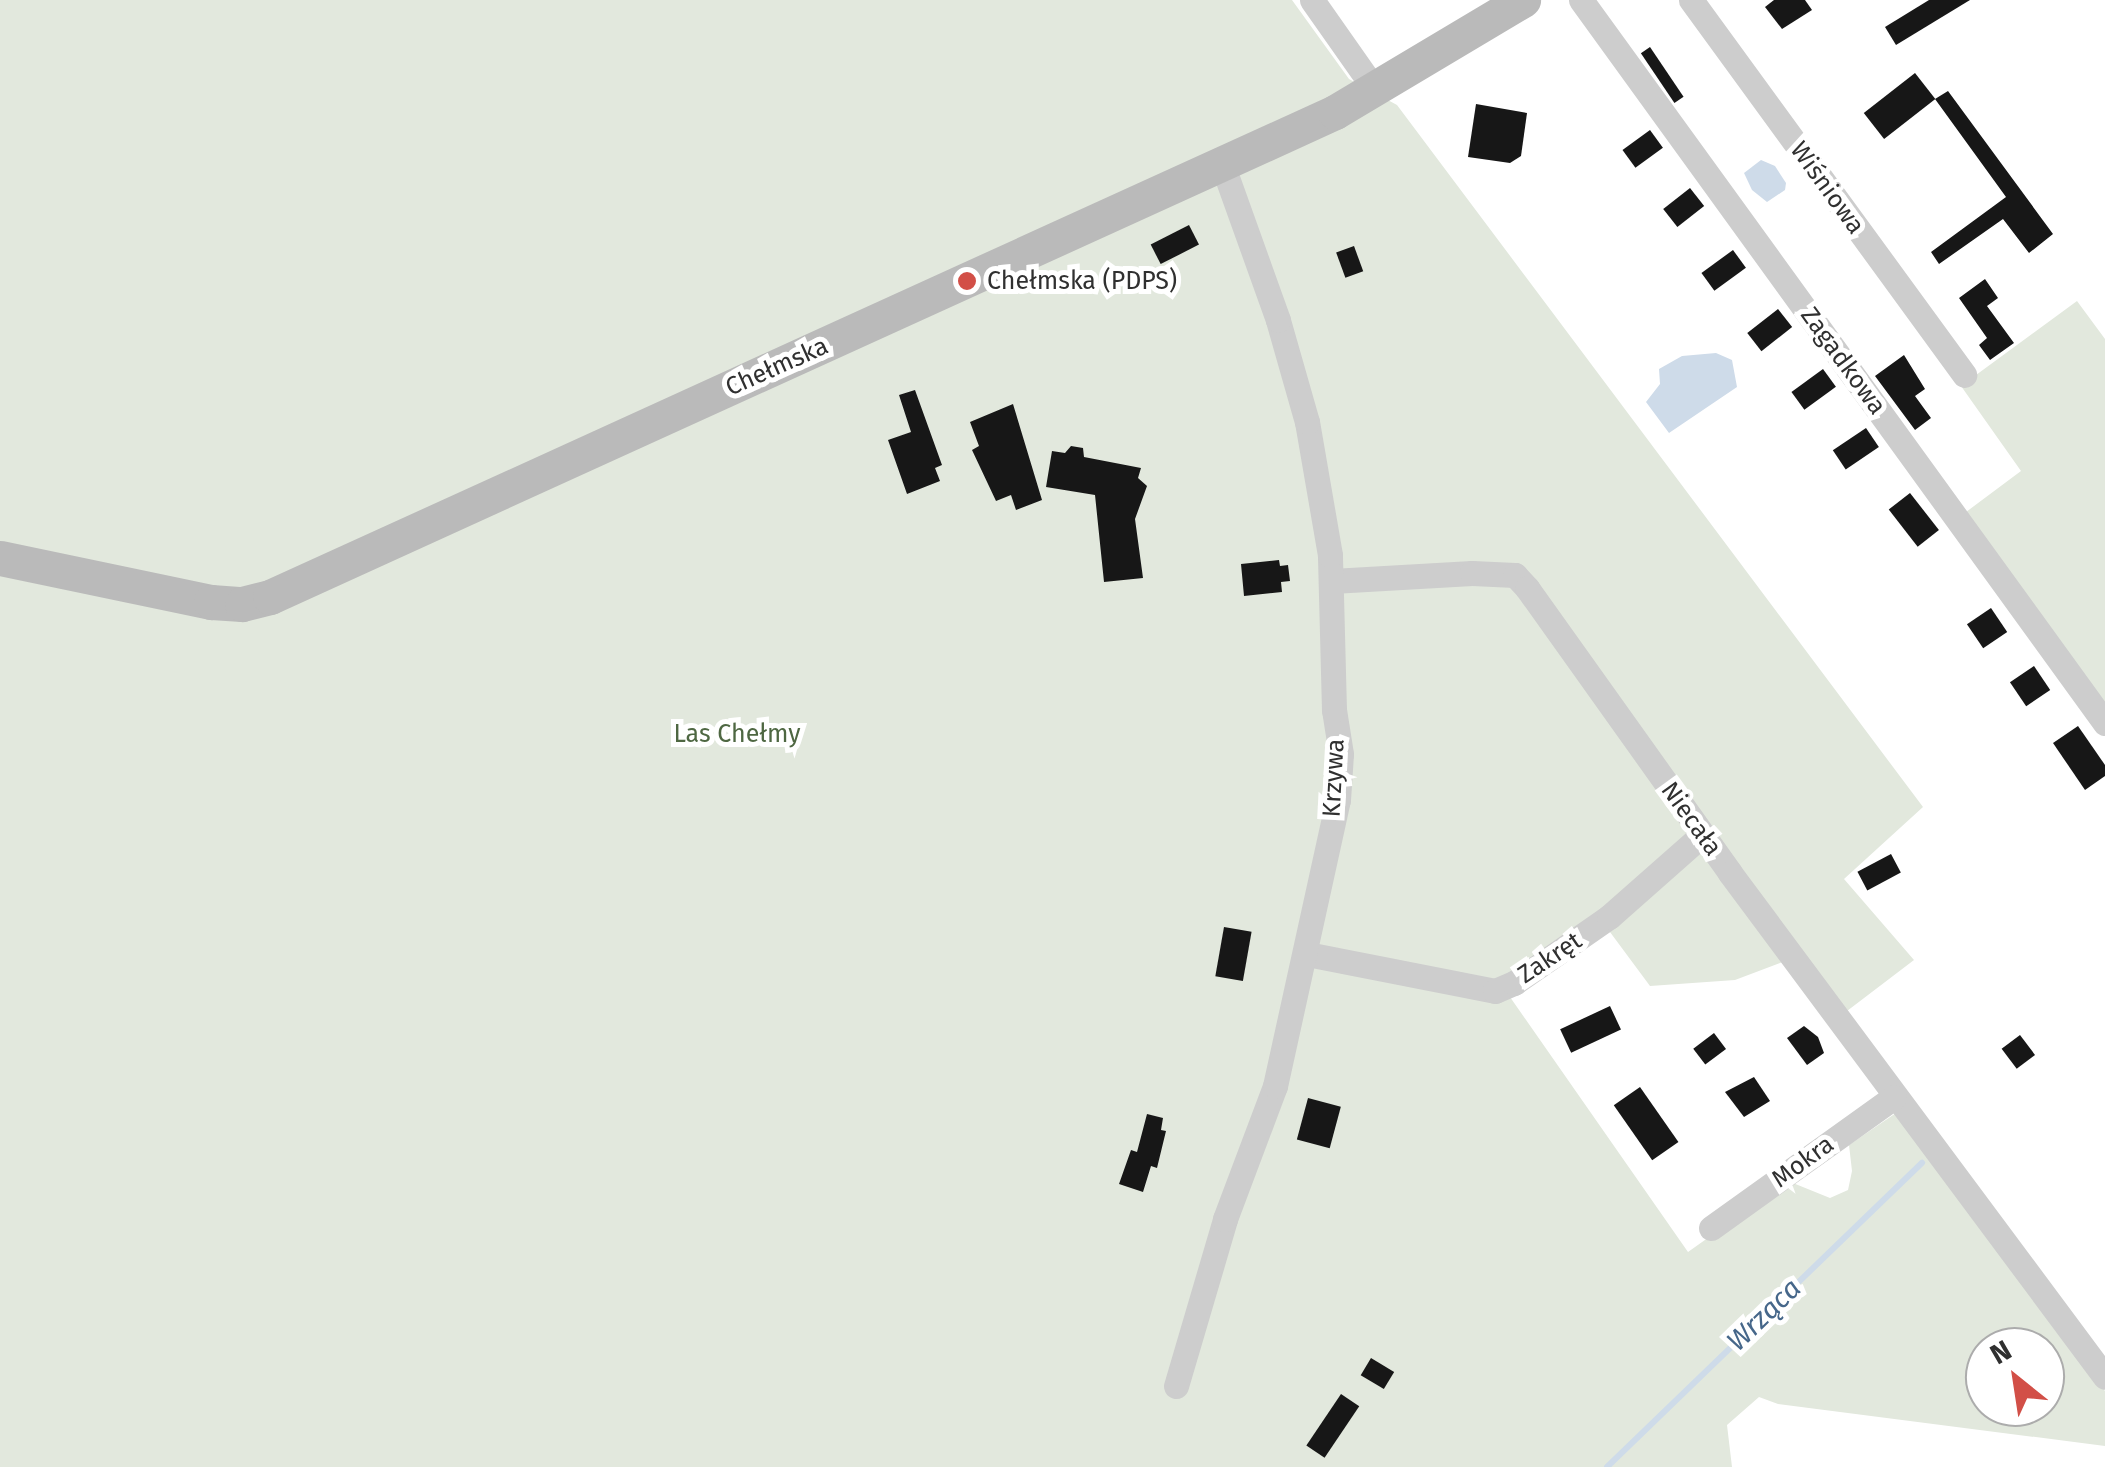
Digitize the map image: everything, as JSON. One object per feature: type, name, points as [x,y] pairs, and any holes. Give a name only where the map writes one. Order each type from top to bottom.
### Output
[{"type":"street","points":[[1312,0],[1376,90]]},
{"type":"street","name":"Chełmska","points":[[0,558],[211,602],[242,604],[270,597],[1222,164],[1376,90],[1523,0]]},
{"type":"street","name":"Zagadkowa","points":[[1581,0],[2105,723]]},
{"type":"street","name":"Wiśniowa","points":[[1690,0],[1964,375]]},
{"type":"street","name":"Krzywa","points":[[1176,1386],[1225,1218],[1275,1086],[1338,800],[1340,754],[1334,710],[1332,581],[1307,422],[1278,320],[1222,164]]},
{"type":"street","name":"Niecała","points":[[1332,581],[1515,575],[1894,1097],[2105,1377]]},
{"type":"street","name":"Zakręt","points":[[1307,954],[1495,991],[1514,983],[1608,918],[1702,835]]},
{"type":"street","name":"Mokra","points":[[1711,1228],[1894,1097]]},
{"type":"green space","name":"Las Chełmy","points":[[0,0],[1292,0],[1349,79],[1397,105],[1923,807],[1844,879],[1914,960],[1847,1011],[1804,954],[1735,980],[1650,986],[1607,928],[1510,997],[1688,1252],[1788,1181],[1830,1198],[1848,1190],[1852,1171],[1849,1145],[1896,1113],[2057,1327],[1965,1327],[1965,1427],[2065,1427],[2065,1338],[2105,1391],[2105,1446],[1778,1404],[1759,1397],[1727,1425],[1732,1467],[0,1467]]},
{"type":"green space","points":[[2077,301],[2105,339],[2105,707],[1962,515],[2021,471],[1961,386]]},
{"type":"water","points":[[1761,160],[1775,166],[1786,183],[1785,190],[1767,202],[1752,190],[1744,173]]},
{"type":"water","points":[[1716,353],[1732,360],[1737,387],[1669,433],[1646,402],[1660,384],[1659,369],[1682,356]]},
{"type":"building","points":[[1774,0],[1805,0],[1812,10],[1782,29],[1765,7]]},
{"type":"building","points":[[1929,0],[1970,0],[1896,45],[1885,27]]},
{"type":"building","points":[[1650,47],[1684,97],[1674,103],[1641,53]]},
{"type":"building","points":[[1915,73],[1935,99],[1884,139],[1864,113]]},
{"type":"building","points":[[1948,91],[2053,234],[2029,253],[2003,219],[1939,264],[1931,252],[2006,197],[1935,99]]},
{"type":"building","points":[[1476,104],[1527,113],[1521,156],[1510,163],[1468,157]]},
{"type":"building","points":[[1650,130],[1663,148],[1635,168],[1622,150]]},
{"type":"building","points":[[1690,188],[1704,206],[1677,227],[1663,209]]},
{"type":"building","points":[[1189,225],[1199,245],[1161,264],[1151,245]]},
{"type":"building","points":[[1354,246],[1363,271],[1345,278],[1336,252]]},
{"type":"building","points":[[1733,250],[1746,268],[1714,291],[1701,273]]},
{"type":"building","points":[[1985,279],[1998,298],[1987,306],[2014,343],[1990,360],[1979,345],[1987,338],[1959,298]]},
{"type":"building","points":[[1778,309],[1792,327],[1761,351],[1747,333]]},
{"type":"building","points":[[1904,355],[1925,389],[1915,396],[1931,418],[1915,430],[1875,376]]},
{"type":"building","points":[[1823,369],[1836,387],[1804,410],[1791,392]]},
{"type":"building","points":[[915,390],[942,465],[935,468],[940,481],[907,494],[888,440],[911,432],[899,395]]},
{"type":"building","points":[[1013,404],[1042,500],[1016,510],[1011,495],[996,501],[972,450],[979,446],[970,422]]},
{"type":"building","points":[[1866,428],[1879,447],[1846,469],[1833,450]]},
{"type":"building","points":[[1071,446],[1083,448],[1084,457],[1141,468],[1138,478],[1147,486],[1135,519],[1143,578],[1104,582],[1095,495],[1046,487],[1052,451],[1065,453]]},
{"type":"building","points":[[1910,493],[1939,530],[1918,547],[1889,510]]},
{"type":"building","points":[[1279,560],[1280,566],[1288,565],[1290,581],[1281,582],[1282,592],[1244,596],[1241,564]]},
{"type":"building","points":[[1991,608],[2007,632],[1983,648],[1967,624]]},
{"type":"building","points":[[2034,666],[2050,690],[2026,706],[2010,682]]},
{"type":"building","points":[[2078,726],[2105,765],[2105,776],[2085,790],[2053,743]]},
{"type":"building","points":[[1891,854],[1901,873],[1867,890],[1857,872]]},
{"type":"building","points":[[1224,927],[1252,932],[1243,981],[1215,976]]},
{"type":"building","points":[[1610,1006],[1621,1030],[1571,1053],[1560,1029]]},
{"type":"building","points":[[1804,1026],[1818,1037],[1824,1053],[1807,1065],[1787,1038]]},
{"type":"building","points":[[1714,1033],[1726,1049],[1705,1065],[1693,1049]]},
{"type":"building","points":[[2020,1035],[2035,1055],[2017,1069],[2002,1049]]},
{"type":"building","points":[[1754,1077],[1770,1101],[1744,1117],[1725,1092]]},
{"type":"building","points":[[1640,1087],[1678,1142],[1652,1160],[1614,1105]]},
{"type":"building","points":[[1308,1098],[1341,1107],[1330,1148],[1297,1140]]},
{"type":"building","points":[[1147,1114],[1163,1118],[1161,1130],[1166,1131],[1157,1168],[1151,1166],[1143,1192],[1119,1184],[1131,1150],[1137,1152]]},
{"type":"building","points":[[1371,1358],[1394,1372],[1384,1389],[1361,1375]]},
{"type":"building","points":[[1341,1394],[1359,1406],[1325,1458],[1306,1445]]},
{"type":"waterway","name":"Wrząca","points":[[1607,1467],[1922,1163]]},
{"type":"place","name":"Chełmska (PDPS)","points":[[967,281]]}]
